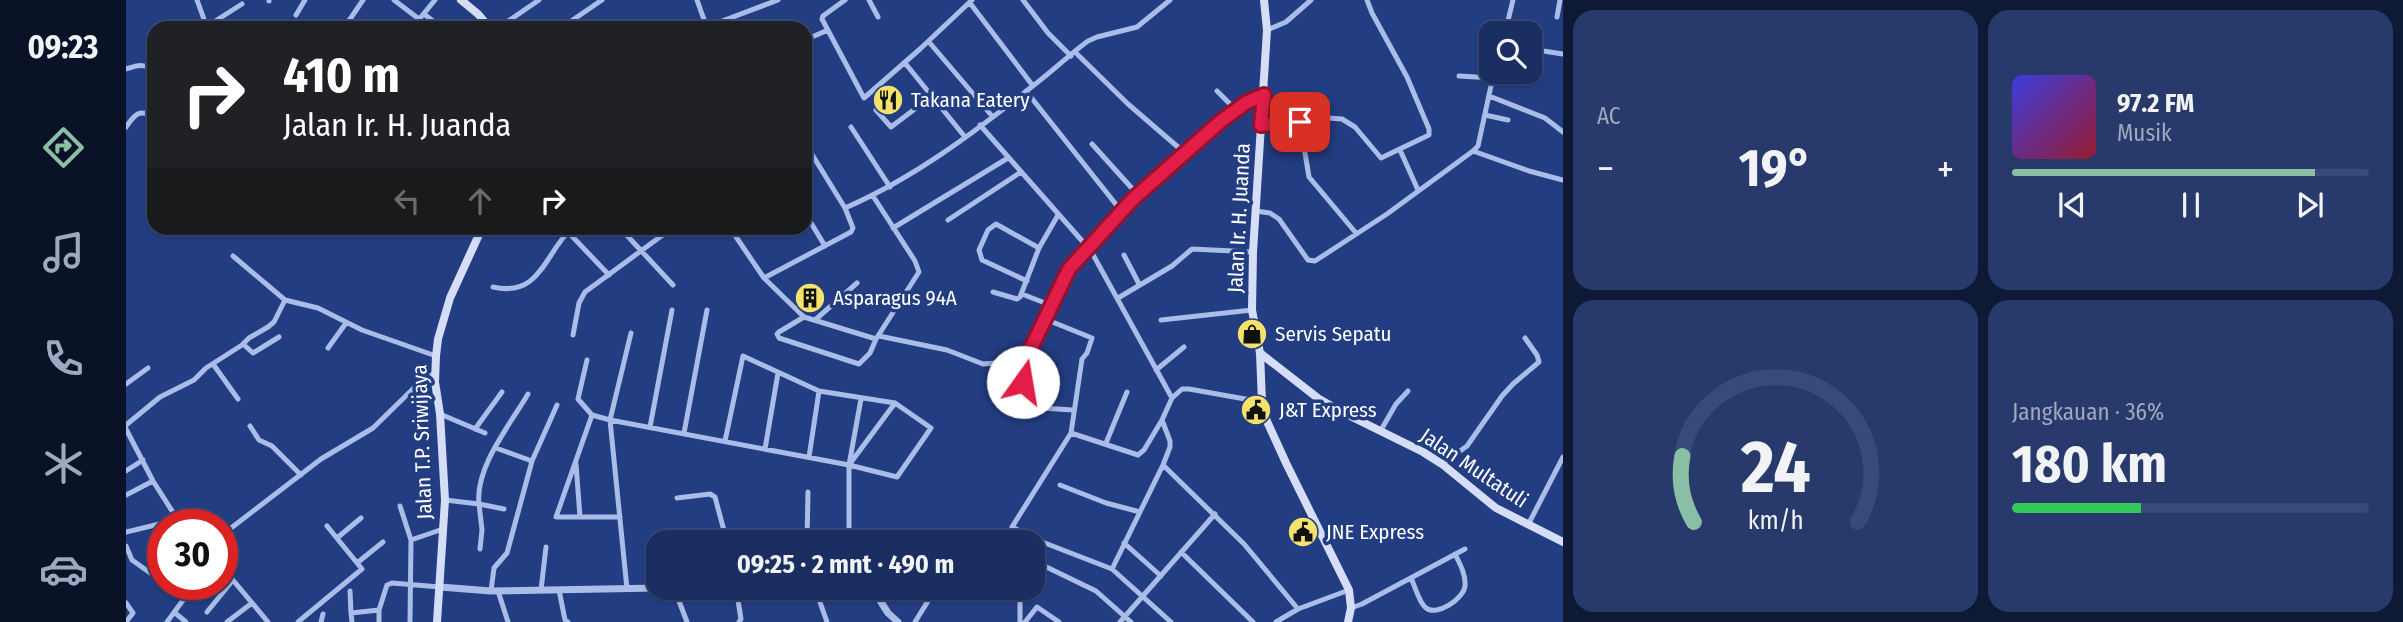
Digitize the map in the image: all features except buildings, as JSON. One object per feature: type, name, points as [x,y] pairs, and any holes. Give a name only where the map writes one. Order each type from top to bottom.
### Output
[{"type":"main road","points":[[461,0],[484,21]]},
{"type":"main road","name":"Jalan Ir. H. Juanda","points":[[1264,0],[1267,30],[1255,211],[1252,310],[1261,353],[1262,402],[1265,417],[1286,463],[1349,590]]},
{"type":"main road","name":"Jalan T.P. Sriwijaya","points":[[437,622],[445,500],[436,356],[450,298],[479,235]]},
{"type":"main road","name":"Jalan Multatuli","points":[[1261,353],[1320,399],[1407,442],[1442,464],[1488,503],[1563,542]]},
{"type":"main road","points":[[1348,622],[1351,608],[1349,590]]},
{"type":"street","points":[[197,0],[205,21]]},
{"type":"street","points":[[296,15],[305,0]]},
{"type":"street","points":[[349,21],[363,0]]},
{"type":"street","points":[[394,0],[430,21]]},
{"type":"street","points":[[418,21],[435,0]]},
{"type":"street","points":[[508,21],[539,0]]},
{"type":"street","points":[[571,21],[602,0]]},
{"type":"street","points":[[697,0],[704,21]]},
{"type":"street","points":[[730,21],[778,0]]},
{"type":"street","points":[[869,0],[878,17]]},
{"type":"street","points":[[1023,0],[1048,33],[1186,154]]},
{"type":"street","points":[[845,208],[890,187],[965,137],[1026,92],[1084,44],[1097,37],[1137,27],[1170,0]]},
{"type":"street","points":[[1267,30],[1286,22],[1311,0]]},
{"type":"street","points":[[1261,125],[1342,119],[1355,127],[1381,158],[1427,138],[1429,129],[1407,76],[1367,0]]},
{"type":"street","points":[[1508,21],[1513,0]]},
{"type":"street","points":[[1557,17],[1559,0]]},
{"type":"street","points":[[840,1],[822,17],[863,98],[868,97],[971,2],[1033,86]]},
{"type":"street","points":[[215,21],[242,4]]},
{"type":"street","points":[[812,37],[828,30]]},
{"type":"street","points":[[929,42],[992,116]]},
{"type":"street","points":[[1542,51],[1563,54]]},
{"type":"street","points":[[905,63],[965,137]]},
{"type":"street","points":[[126,69],[139,64],[147,66]]},
{"type":"street","points":[[1459,76],[1479,75]]},
{"type":"street","points":[[1255,211],[1270,213],[1279,219],[1312,262],[1473,151],[1478,146],[1491,84]]},
{"type":"street","points":[[1217,91],[1236,110]]},
{"type":"street","points":[[1026,92],[1122,212]]},
{"type":"street","points":[[1073,410],[1026,407],[1023,404],[1023,361],[1069,269],[1138,195],[1236,110],[1264,95]]},
{"type":"street","points":[[876,110],[891,127],[932,96]]},
{"type":"street","points":[[1489,96],[1545,118],[1563,132]]},
{"type":"street","points":[[126,127],[138,112],[147,113]]},
{"type":"street","points":[[1485,115],[1508,120]]},
{"type":"street","points":[[1300,122],[1310,177],[1356,233]]},
{"type":"street","points":[[980,125],[1089,249],[1172,398]]},
{"type":"street","points":[[851,127],[890,187]]},
{"type":"street","points":[[1092,144],[1138,195]]},
{"type":"street","points":[[1400,150],[1418,190]]},
{"type":"street","points":[[1473,151],[1563,180]]},
{"type":"street","points":[[764,278],[852,231],[845,208],[812,154]]},
{"type":"street","points":[[893,228],[1008,158]]},
{"type":"street","points":[[948,220],[1021,172]]},
{"type":"street","points":[[804,317],[778,333],[779,338],[859,364],[870,353],[919,272],[915,261],[873,196]]},
{"type":"street","points":[[993,292],[1017,299],[1022,294],[1039,248],[1058,215]]},
{"type":"street","points":[[1027,281],[982,260],[979,250],[988,230],[996,224],[1039,248]]},
{"type":"street","points":[[812,225],[825,246]]},
{"type":"street","points":[[493,287],[516,287],[534,279],[566,235]]},
{"type":"street","points":[[574,235],[609,275]]},
{"type":"street","points":[[627,235],[673,285]]},
{"type":"street","points":[[573,335],[582,296],[663,235]]},
{"type":"street","points":[[735,235],[764,278],[804,317],[878,338],[947,350],[983,364],[1023,361]]},
{"type":"street","points":[[1118,298],[1172,265],[1192,249],[1253,252]]},
{"type":"street","points":[[1124,255],[1139,284]]},
{"type":"street","points":[[233,256],[285,300],[318,308],[392,342],[436,356]]},
{"type":"street","points":[[815,320],[857,284]]},
{"type":"street","points":[[1022,294],[1050,305]]},
{"type":"street","points":[[171,509],[153,481],[126,427],[160,397],[194,380],[274,322],[285,300]]},
{"type":"street","points":[[650,427],[672,310]]},
{"type":"street","points":[[684,433],[707,310]]},
{"type":"street","points":[[1161,320],[1252,310]]},
{"type":"street","points":[[1014,530],[1012,526],[1071,433],[1083,359],[1092,338],[1045,319]]},
{"type":"street","points":[[328,348],[346,323]]},
{"type":"street","points":[[627,589],[610,419],[631,333]]},
{"type":"street","points":[[243,344],[253,353],[278,337]]},
{"type":"street","points":[[1442,464],[1466,446],[1502,396],[1539,362],[1525,338]]},
{"type":"street","points":[[1156,370],[1184,347]]},
{"type":"street","points":[[587,360],[578,399],[592,415],[650,427],[849,465],[897,477],[931,428],[895,403],[819,391],[743,356],[725,441]]},
{"type":"street","points":[[213,364],[238,400]]},
{"type":"street","points":[[126,384],[148,368]]},
{"type":"street","points":[[238,523],[321,459],[373,428],[421,381],[435,373]]},
{"type":"street","points":[[765,449],[778,373]]},
{"type":"street","points":[[1071,433],[1141,454],[1172,398],[1182,389],[1262,402]]},
{"type":"street","points":[[809,457],[819,391]]},
{"type":"street","points":[[1381,430],[1394,406],[1408,391]]},
{"type":"street","points":[[475,429],[502,392]]},
{"type":"street","points":[[1106,443],[1127,392]]},
{"type":"street","points":[[480,548],[482,530],[478,490],[488,461],[528,394]]},
{"type":"street","points":[[849,530],[849,465],[861,399]]},
{"type":"street","points":[[849,465],[895,403]]},
{"type":"street","points":[[508,622],[494,591],[494,568],[507,553],[532,461],[557,405]]},
{"type":"street","points":[[440,414],[485,433]]},
{"type":"street","points":[[592,415],[556,517],[620,517]]},
{"type":"street","points":[[1112,569],[1163,465],[1170,441],[1162,420]]},
{"type":"street","points":[[250,426],[259,440],[272,446],[301,475]]},
{"type":"street","points":[[496,448],[532,461]]},
{"type":"street","points":[[1528,525],[1563,457]]},
{"type":"street","points":[[126,471],[142,460]]},
{"type":"street","points":[[575,461],[580,517]]},
{"type":"street","points":[[1163,465],[1244,544],[1298,609]]},
{"type":"street","points":[[126,495],[153,481]]},
{"type":"street","points":[[1060,485],[1106,503],[1140,512]]},
{"type":"street","points":[[807,530],[808,492]]},
{"type":"street","points":[[677,498],[710,494],[715,497],[724,530]]},
{"type":"street","points":[[445,500],[504,509]]},
{"type":"street","points":[[400,506],[411,540],[410,621]]},
{"type":"street","points":[[1122,619],[1215,514]]},
{"type":"street","points":[[337,538],[361,518]]},
{"type":"street","points":[[298,622],[362,569],[327,526]]},
{"type":"street","points":[[126,532],[147,528]]},
{"type":"street","points":[[411,540],[443,529]]},
{"type":"street","points":[[357,563],[383,542]]},
{"type":"street","points":[[1045,543],[1112,569],[1171,622]]},
{"type":"street","points":[[1124,543],[1161,576]]},
{"type":"street","points":[[126,546],[132,560],[147,571]]},
{"type":"street","points":[[541,590],[546,547]]},
{"type":"street","points":[[1351,608],[1465,549]]},
{"type":"street","points":[[1181,551],[1253,622]]},
{"type":"street","points":[[1411,578],[1427,609],[1439,609],[1450,604],[1461,594],[1465,585],[1455,554]]},
{"type":"street","points":[[1045,568],[1096,591],[1122,619],[1131,622]]},
{"type":"street","points":[[379,622],[379,610],[387,585],[392,583],[494,591],[646,588]]},
{"type":"street","points":[[238,586],[268,622]]},
{"type":"street","points":[[559,590],[565,620],[568,622]]},
{"type":"street","points":[[1276,622],[1298,609],[1349,590]]},
{"type":"street","points":[[350,591],[352,622]]},
{"type":"street","points":[[167,622],[184,600]]},
{"type":"street","points":[[207,612],[217,600]]},
{"type":"street","points":[[679,600],[687,622]]},
{"type":"street","points":[[738,600],[741,619],[739,622]]},
{"type":"street","points":[[819,600],[827,622]]},
{"type":"street","points":[[880,600],[898,622]]},
{"type":"street","points":[[915,622],[929,600]]},
{"type":"street","points":[[1020,600],[1022,622]]},
{"type":"street","points":[[126,603],[133,613],[126,622]]},
{"type":"street","points":[[227,622],[252,603]]},
{"type":"street","points":[[1022,622],[1037,607],[1059,622]]},
{"type":"street","points":[[351,613],[379,610]]},
{"type":"street","points":[[174,614],[186,622]]},
{"type":"street","points":[[321,622],[323,614]]},
{"type":"place","name":"Takana Eatery","points":[[888,100]]},
{"type":"place","name":"Asparagus 94A","points":[[810,298]]},
{"type":"place","name":"Servis Sepatu","points":[[1252,334]]},
{"type":"place","name":"J&T Express","points":[[1256,410]]},
{"type":"place","name":"JNE Express","points":[[1303,532]]},
{"type":"route","points":[[1023,382],[1023,361],[1069,269],[1133,199],[1221,121],[1256,97],[1264,95],[1261,125],[1300,122]]}]
